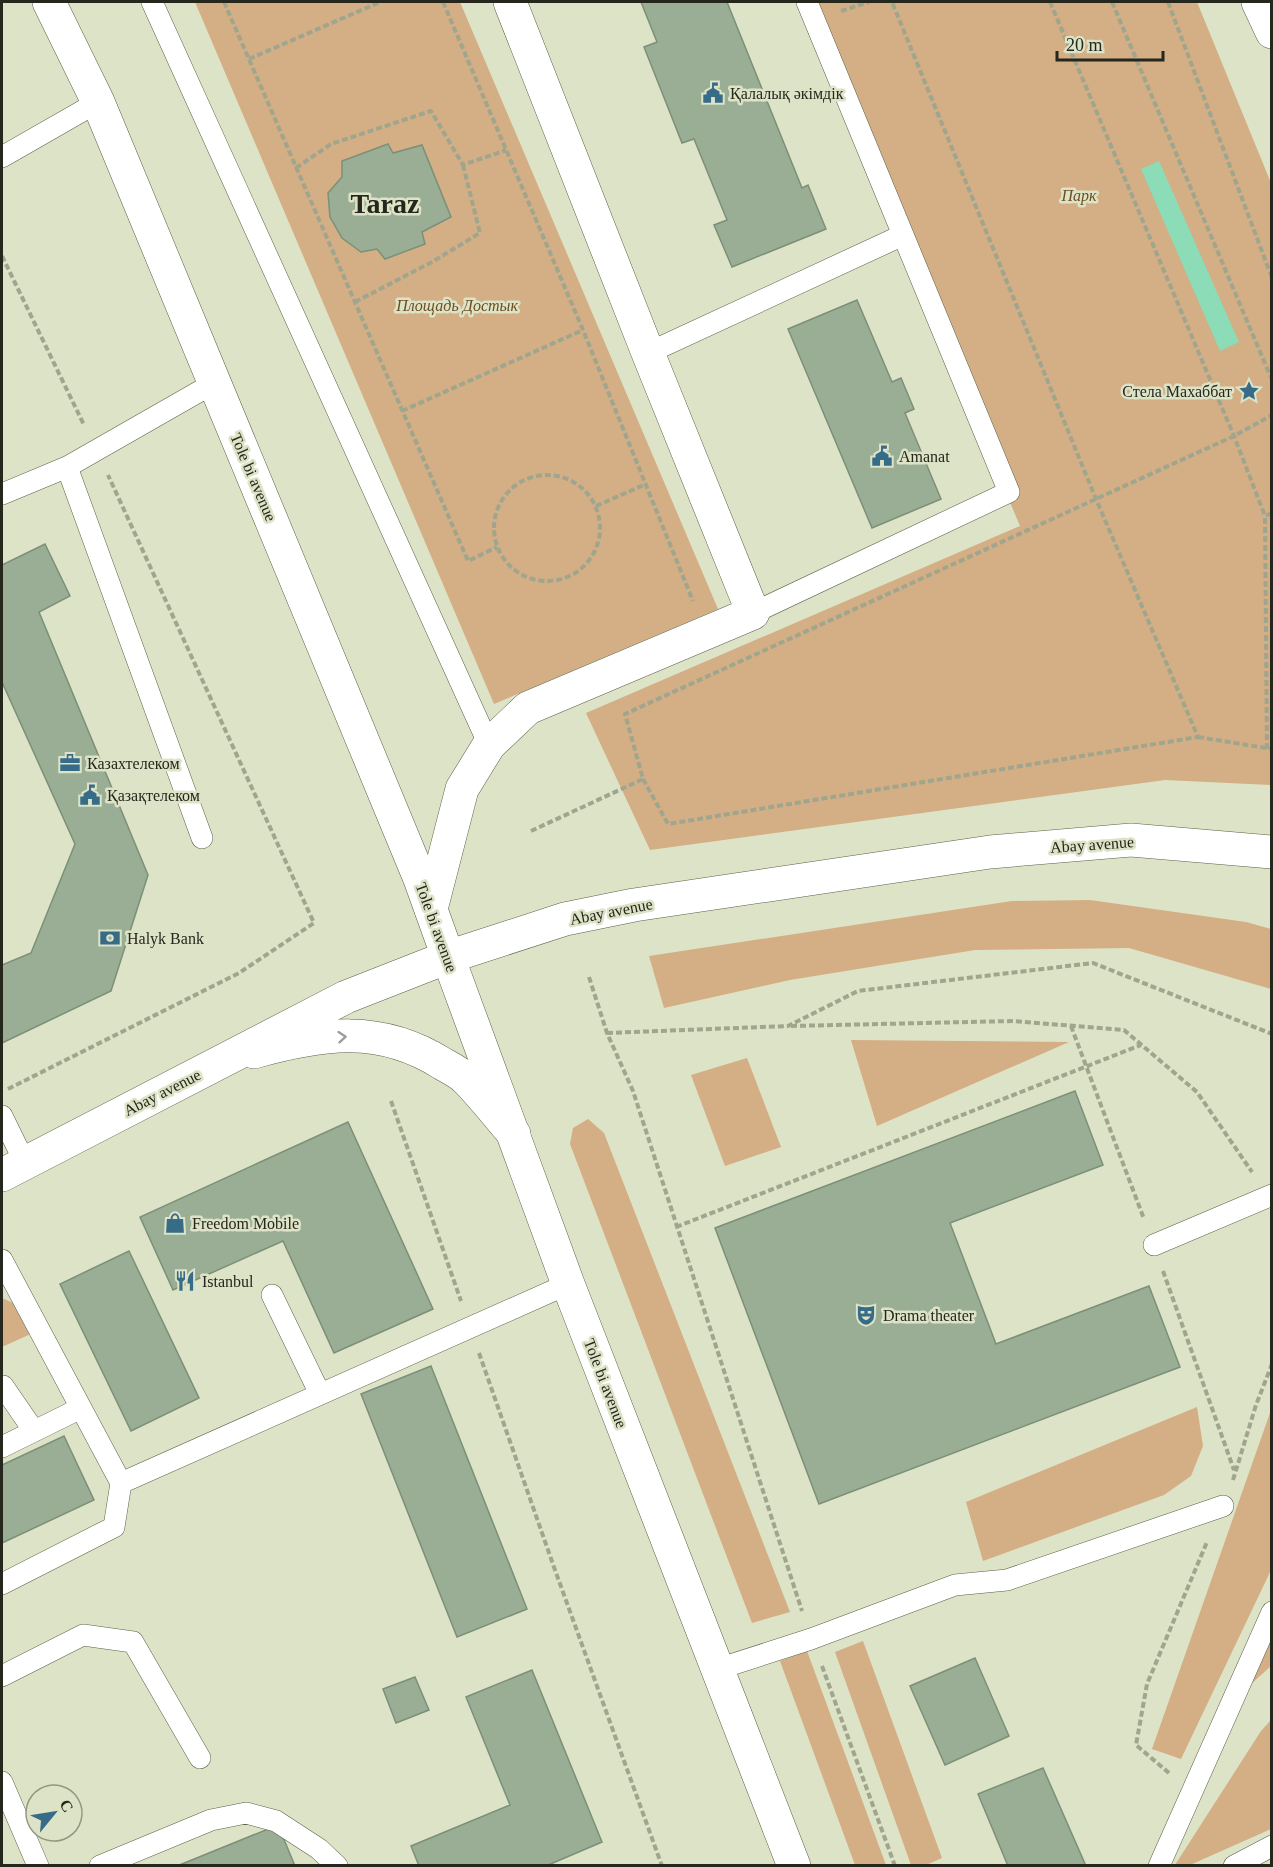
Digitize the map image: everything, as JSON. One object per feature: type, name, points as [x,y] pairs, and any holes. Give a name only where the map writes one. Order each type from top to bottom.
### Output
[{"type":"main road","name":"Tole bi avenue","points":[[49,2],[98,102],[431,909],[568,1284],[794,1866]]},
{"type":"main road","points":[[431,909],[462,789],[489,745],[528,708],[753,613],[510,2]]},
{"type":"main road","points":[[1258,2],[1272,32]]},
{"type":"main road","name":"Abay avenue","points":[[13,1169],[346,997],[448,957],[566,919],[634,905],[990,852],[1131,840],[1272,852]]},
{"type":"main road","points":[[223,1061],[295,1041],[364,1035],[396,1041],[428,1054],[465,1077],[514,1134]]},
{"type":"lane","points":[[152,2],[489,745]]},
{"type":"lane","points":[[753,613],[1009,492],[807,2]]},
{"type":"lane","points":[[2,157],[98,102]]},
{"type":"lane","points":[[648,353],[903,235]]},
{"type":"lane","points":[[2,494],[67,467],[214,383]]},
{"type":"lane","points":[[67,467],[202,838]]},
{"type":"lane","points":[[2,1116],[13,1169]]},
{"type":"lane","points":[[1154,1245],[1272,1195]]},
{"type":"lane","points":[[2,1260],[121,1483],[114,1527],[2,1584]]},
{"type":"lane","points":[[121,1483],[568,1284]]},
{"type":"lane","points":[[272,1295],[320,1394]]},
{"type":"lane","points":[[2,1386],[34,1431]]},
{"type":"lane","points":[[2,1447],[81,1408]]},
{"type":"lane","points":[[718,1669],[811,1639],[955,1585],[1008,1580],[1222,1506]]},
{"type":"lane","points":[[1159,1866],[1272,1612]]},
{"type":"lane","points":[[2,1676],[83,1635],[133,1642],[200,1758]]},
{"type":"lane","points":[[2,1782],[38,1866]]},
{"type":"lane","points":[[100,1866],[211,1820],[246,1812],[276,1821],[320,1849],[337,1866]]},
{"type":"lane","points":[[1234,1866],[1272,1846]]},
{"type":"path","points":[[224,2],[468,561],[497,547]]},
{"type":"path","points":[[249,59],[380,2]]},
{"type":"path","points":[[443,2],[583,330],[694,600],[684,605]]},
{"type":"path","points":[[892,2],[1096,499],[1198,737]]},
{"type":"path","points":[[1050,2],[1234,436],[1265,516],[1269,749],[1198,737],[668,824],[643,778],[625,714],[1234,436],[1272,415]]},
{"type":"path","points":[[1112,2],[1272,380]]},
{"type":"path","points":[[1168,2],[1272,278]]},
{"type":"path","points":[[297,168],[331,144],[432,111],[463,165],[480,233],[432,262],[355,302]]},
{"type":"path","points":[[463,165],[506,150]]},
{"type":"path","points":[[2,256],[96,450],[314,923],[238,973],[2,1092]]},
{"type":"path","points":[[402,411],[583,330]]},
{"type":"path","points":[[553,474],[571,479],[585,491],[596,506],[600,524],[599,540],[588,562],[568,577],[552,581],[535,580],[519,574],[507,563],[497,547],[493,529],[496,511],[504,495],[518,482],[535,475],[553,474]]},
{"type":"path","points":[[596,506],[646,484]]},
{"type":"path","points":[[1265,516],[1272,513]]},
{"type":"path","points":[[531,831],[643,778]]},
{"type":"path","points":[[788,1026],[858,991],[1093,963],[1272,1034]]},
{"type":"path","points":[[588,977],[606,1033],[633,1091],[811,1639],[895,1866]]},
{"type":"path","points":[[606,1033],[1012,1021],[1124,1030],[1197,1092],[1253,1173]]},
{"type":"path","points":[[676,1227],[1141,1045]]},
{"type":"path","points":[[391,1101],[461,1302]]},
{"type":"path","points":[[477,1347],[662,1866]]},
{"type":"path","points":[[1192,1791],[1136,1745],[1147,1684],[1222,1506],[1227,1499],[1256,1405],[1272,1364]]},
{"type":"green space","name":"Площадь Достык","points":[[195,2],[460,2],[718,609],[494,704]]},
{"type":"green space","name":"Парк","points":[[800,2],[1197,2],[1271,183],[1271,785],[1165,780],[650,850],[586,713],[1020,526]]},
{"type":"green space","points":[[1090,900],[1246,922],[1271,929],[1271,989],[1129,948],[975,950],[790,980],[664,1008],[649,956],[1012,901]]},
{"type":"green space","points":[[851,1040],[1069,1042],[877,1126]]},
{"type":"green space","points":[[747,1058],[781,1147],[725,1166],[691,1075]]},
{"type":"green space","points":[[588,1119],[604,1133],[790,1612],[752,1623],[570,1144],[573,1128]]},
{"type":"green space","points":[[2,1298],[20,1306],[35,1332],[2,1347]]},
{"type":"green space","points":[[1197,1407],[1203,1446],[1191,1476],[1164,1495],[983,1561],[966,1502]]},
{"type":"green space","points":[[1271,1410],[1271,1570],[1181,1759],[1152,1749]]},
{"type":"green space","points":[[1271,1627],[1271,1666],[1240,1694]]},
{"type":"green space","points":[[863,1641],[942,1858],[926,1865],[911,1865],[835,1652]]},
{"type":"green space","points":[[807,1651],[886,1865],[855,1865],[780,1661]]},
{"type":"green space","points":[[1271,1720],[1271,1829],[1190,1865],[1175,1865],[1261,1731]]},
{"type":"shaded area","points":[[1159,161],[1239,342],[1220,351],[1141,169]]},
{"type":"building","name":"Қалалық әкімдік","points":[[641,2],[727,2],[802,188],[808,185],[826,229],[732,267],[714,225],[727,220],[694,139],[682,143],[644,47],[657,42]]},
{"type":"building","points":[[388,144],[393,153],[422,145],[451,217],[422,232],[425,244],[385,259],[377,249],[361,252],[342,238],[330,217],[328,193],[342,177],[342,161]]},
{"type":"building","name":"Amanat","points":[[857,300],[892,382],[901,378],[914,409],[905,413],[941,499],[872,528],[788,329]]},
{"type":"building","name":"Казахтелеком","points":[[45,544],[70,596],[39,612],[148,875],[111,991],[2,1043],[2,965],[31,953],[75,844],[2,682],[2,565]]},
{"type":"building","name":"Drama theater","points":[[1075,1091],[1103,1165],[950,1223],[996,1344],[1149,1286],[1180,1367],[819,1504],[715,1228]]},
{"type":"building","points":[[348,1122],[433,1309],[334,1353],[283,1241],[173,1290],[140,1217]]},
{"type":"building","points":[[129,1251],[199,1398],[131,1431],[60,1284]]},
{"type":"building","points":[[431,1366],[527,1609],[457,1637],[361,1394]]},
{"type":"building","points":[[64,1436],[94,1500],[2,1543],[2,1465]]},
{"type":"building","points":[[975,1658],[1009,1736],[945,1765],[910,1686]]},
{"type":"building","points":[[532,1670],[602,1842],[546,1866],[419,1866],[411,1846],[510,1805],[466,1697]]},
{"type":"building","points":[[415,1677],[429,1710],[396,1723],[383,1689]]},
{"type":"building","points":[[1043,1768],[1086,1866],[1008,1866],[978,1794]]},
{"type":"building","points":[[278,1825],[295,1866],[177,1866]]},
{"type":"place","name":"Қалалық әкімдік","points":[[713,93]]},
{"type":"place","name":"Стела Махаббат","points":[[1249,391]]},
{"type":"place","name":"Amanat","points":[[882,456]]},
{"type":"place","name":"Казахтелеком","points":[[70,763]]},
{"type":"place","name":"Қазақтелеком","points":[[90,795]]},
{"type":"place","name":"Halyk Bank","points":[[110,938]]},
{"type":"place","name":"Freedom Mobile","points":[[175,1223]]},
{"type":"place","name":"Istanbul","points":[[185,1281]]},
{"type":"place","name":"Drama theater","points":[[866,1315]]},
{"type":"district","name":"Taraz","points":[[385,203]]}]
